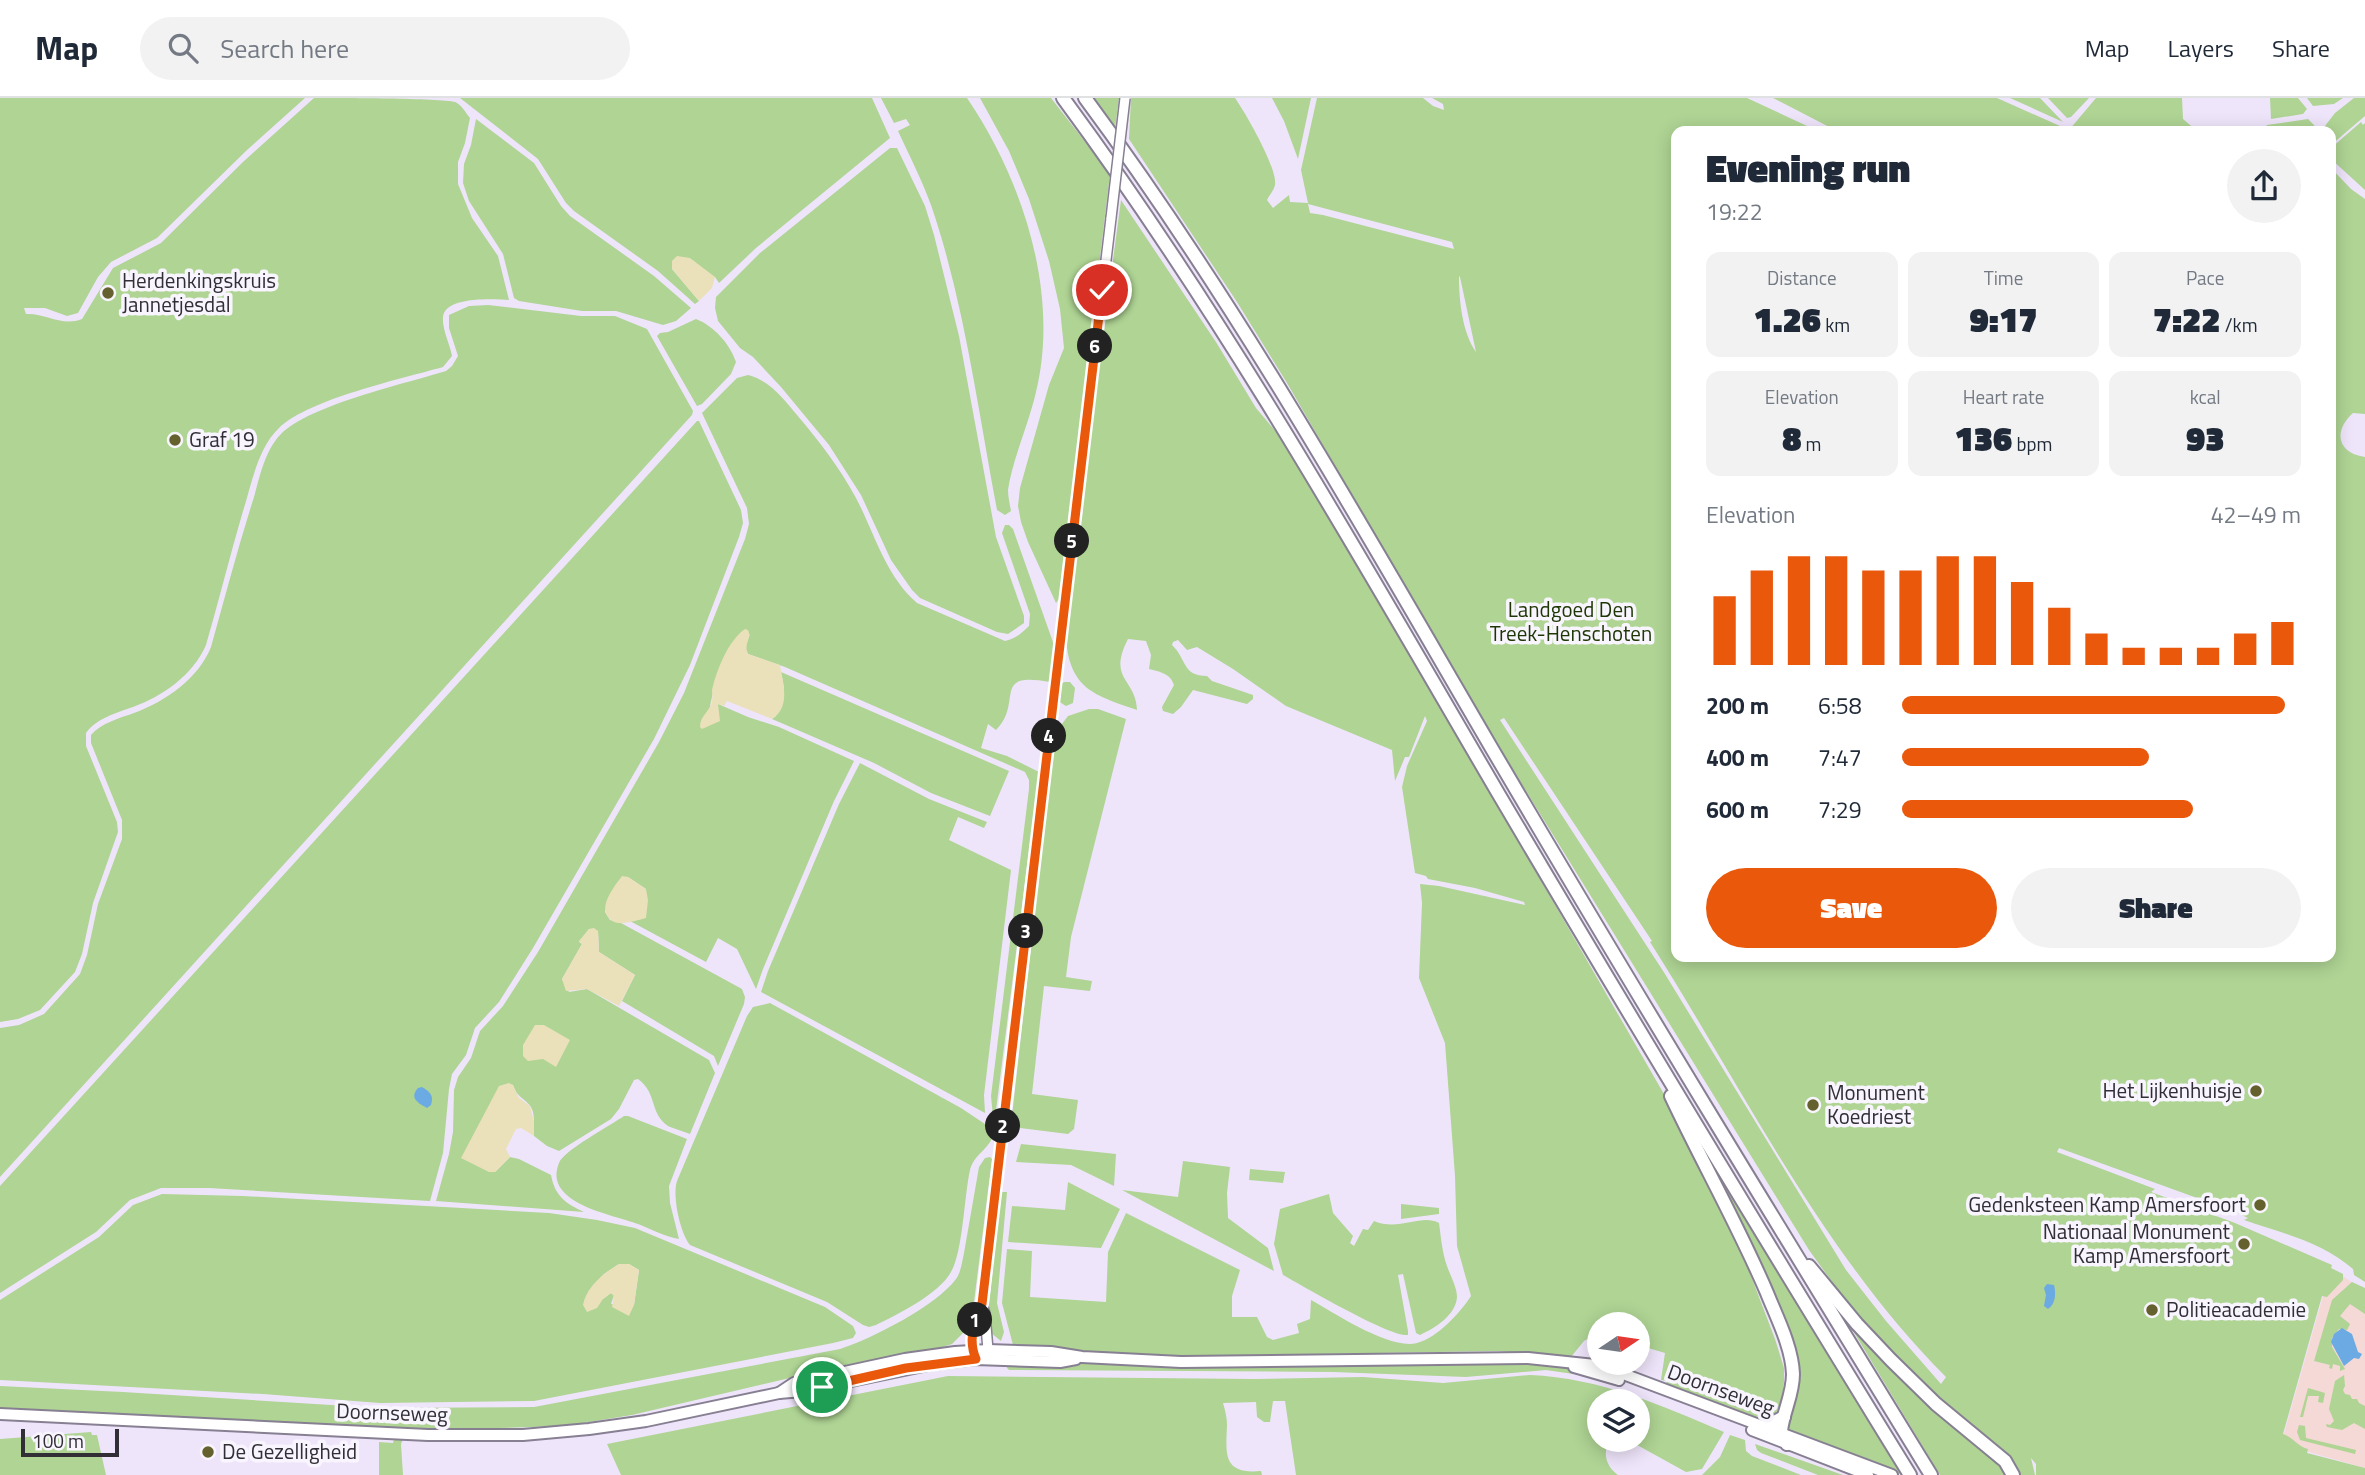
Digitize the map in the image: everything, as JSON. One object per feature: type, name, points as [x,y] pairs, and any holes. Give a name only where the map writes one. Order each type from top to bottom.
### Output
[{"type":"highway","points":[[1063,98],[1138,201],[1239,355],[1639,1029],[1910,1475]]},
{"type":"highway","points":[[1085,98],[1147,185],[1254,346],[1605,939],[1931,1475]]},
{"type":"highway","points":[[1639,1029],[1687,1130],[1730,1210],[1776,1315],[1793,1373],[1792,1391],[1784,1417],[1784,1438]]},
{"type":"highway","points":[[1793,1250],[1819,1276],[1857,1324],[1891,1360],[1936,1404],[2006,1461],[2013,1475]]},
{"type":"highway","points":[[1765,1427],[1784,1417]]},
{"type":"main road","name":"Doornseweg","points":[[0,1414],[428,1435],[523,1435],[646,1421],[779,1393],[803,1391],[988,1350],[1181,1362],[1276,1363],[1491,1357],[1566,1360],[1595,1365],[1765,1427],[1784,1438]]},
{"type":"main road","name":"Doornseweg","points":[[974,1355],[1060,1362],[1082,1357]]},
{"type":"main road","name":"Doornseweg","points":[[1491,1357],[1563,1364],[1623,1381],[1872,1472],[1892,1475]]},
{"type":"street","points":[[974,1355],[972,1332],[982,1304],[1125,98]]},
{"type":"street","points":[[982,1304],[988,1350]]},
{"type":"shaded area","points":[[2331,1268],[2365,1291],[2365,1468],[2281,1444]]},
{"type":"green space","points":[[0,98],[305,98],[157,238],[111,262],[98,277],[78,313],[67,316],[45,308],[24,308],[26,314],[61,321],[82,319],[113,268],[161,243],[244,161],[314,98],[430,100],[455,102],[462,107],[470,118],[458,162],[458,184],[472,218],[498,256],[509,300],[471,300],[452,305],[446,310],[443,322],[452,356],[443,367],[333,399],[293,418],[272,436],[256,467],[206,645],[200,656],[185,675],[166,690],[101,720],[86,733],[86,746],[117,822],[118,832],[93,903],[82,954],[75,972],[40,1010],[18,1019],[0,1022]]},
{"type":"green space","points":[[460,98],[872,98],[890,138],[756,248],[719,283],[715,277],[672,269],[699,301],[695,304],[658,271],[574,211],[538,159]]},
{"type":"green space","points":[[881,98],[967,98],[987,130],[1020,201],[1039,278],[1043,316],[1042,355],[1033,404],[1010,479],[1008,490],[1011,511],[1005,515],[997,510],[969,356],[943,242],[927,196],[898,131],[910,125],[906,119],[894,123]]},
{"type":"green space","points":[[980,98],[1051,98],[1110,174],[1059,599],[1056,603],[1028,542],[1018,506],[1020,488],[1049,385],[1064,348],[1060,309],[1049,261],[1029,199],[1009,151]]},
{"type":"green space","points":[[1093,98],[1119,98],[1115,129]]},
{"type":"green space","name":"Landgoed Den Treek-Henschoten","points":[[1131,98],[1235,98],[1253,127],[1275,177],[1273,191],[1267,200],[1273,208],[1289,195],[1290,202],[1308,203],[1301,170],[1317,98],[1423,98],[1444,110],[1443,104],[1432,98],[1747,98],[1807,126],[1671,126],[1671,962],[2336,962],[2336,173],[2365,199],[2365,414],[2353,413],[2342,427],[2341,440],[2348,451],[2365,457],[2365,1282],[2354,1275],[2353,1269],[2341,1260],[2315,1245],[2244,1220],[2248,1218],[2233,1211],[2059,1148],[2057,1152],[2155,1189],[2151,1192],[2235,1223],[2332,1265],[2331,1268],[2343,1274],[2343,1280],[2327,1297],[2322,1296],[2283,1434],[2308,1449],[2307,1453],[2365,1468],[2365,1475],[2036,1475],[2036,1464],[2031,1458],[2035,1475],[2020,1475],[2005,1454],[1882,1343],[1840,1293],[1809,1250],[1484,723],[1287,383],[1129,139]],"holes":[[[1308,204],[1452,242],[1454,249],[1310,213]],[[1460,277],[1476,352],[1464,325]],[[1504,718],[1652,941],[1650,942],[1752,1112],[1823,1224],[1861,1278],[1902,1329],[1946,1377],[1941,1384],[1846,1270],[1665,974],[1500,720]]]},
{"type":"green space","points":[[1272,98],[1311,98],[1298,159],[1284,121]]},
{"type":"green space","points":[[1773,98],[1997,98],[2060,126],[1827,126]]},
{"type":"green space","points":[[2010,98],[2040,98],[2063,122]]},
{"type":"green space","points":[[2048,98],[2089,98],[2067,118]]},
{"type":"green space","points":[[2096,98],[2182,98],[2183,119],[2191,126],[2072,126]]},
{"type":"green space","points":[[2270,98],[2298,98],[2307,109],[2303,114],[2271,119]]},
{"type":"green space","points":[[2307,98],[2343,98],[2334,104],[2313,106]]},
{"type":"green space","points":[[2354,98],[2365,98],[2365,116],[2336,141],[2336,126],[2325,126],[2335,113]]},
{"type":"green space","points":[[476,119],[534,163],[570,216],[654,276],[691,308],[676,321],[663,325],[616,311],[582,311],[514,298],[503,254],[469,201],[463,183],[464,164]]},
{"type":"green space","points":[[2308,119],[2314,126],[2266,126]]},
{"type":"green space","points":[[2361,122],[2363,125],[2365,123],[2365,190],[2336,164],[2336,144]]},
{"type":"green space","points":[[890,148],[897,148],[925,206],[959,336],[996,537],[1024,616],[1024,623],[1008,634],[997,632],[920,598],[912,590],[891,560],[861,495],[829,445],[781,387],[753,357],[740,348],[718,321],[716,297],[760,253]]},
{"type":"green space","points":[[1121,200],[1216,342],[1256,408],[1283,440],[1452,726],[1672,1108],[1738,1242],[1775,1339],[1784,1368],[1784,1382],[1782,1398],[1771,1426],[1665,1386],[1667,1381],[1661,1380],[1665,1353],[1650,1349],[1650,1312],[1587,1312],[1587,1339],[1571,1357],[1498,1351],[1193,1356],[1013,1345],[1002,1303],[1007,1249],[1032,1251],[1030,1297],[1106,1302],[1108,1252],[1126,1213],[1240,1270],[1232,1296],[1232,1317],[1257,1317],[1267,1337],[1273,1340],[1299,1333],[1297,1324],[1310,1319],[1311,1300],[1363,1329],[1393,1341],[1417,1343],[1440,1330],[1471,1296],[1457,1246],[1455,1176],[1445,1043],[1419,978],[1422,903],[1420,884],[1525,905],[1524,902],[1475,888],[1428,879],[1415,873],[1402,787],[1407,766],[1427,721],[1425,716],[1409,757],[1405,757],[1395,781],[1392,750],[1286,706],[1197,647],[1187,650],[1178,640],[1172,645],[1189,670],[1253,695],[1253,699],[1247,704],[1193,690],[1173,714],[1163,711],[1162,707],[1174,685],[1167,675],[1149,669],[1151,655],[1146,641],[1128,639],[1122,653],[1121,671],[1132,691],[1137,710],[1108,700],[1087,688],[1073,669],[1066,639]]},
{"type":"green space","points":[[488,305],[581,316],[615,316],[647,329],[693,411],[692,415],[0,1177],[0,1028],[19,1025],[44,1014],[80,974],[98,904],[122,839],[122,820],[91,743],[91,735],[105,724],[146,708],[180,688],[205,659],[211,647],[264,464],[275,440],[295,424],[335,405],[446,371],[458,356],[449,328],[449,315],[469,306]]},
{"type":"green space","points":[[696,319],[720,336],[736,362],[731,374],[697,406],[657,336]]},
{"type":"green space","points":[[748,375],[763,381],[781,397],[829,455],[856,498],[889,567],[906,592],[917,603],[1005,641],[1029,626],[1030,614],[1002,533],[1005,525],[1009,525],[1013,529],[1054,645],[1050,682],[1020,681],[1014,685],[1004,719],[996,730],[988,724],[981,748],[1007,756],[1039,772],[995,1118],[991,1096],[1029,789],[1025,772],[785,667],[748,654],[745,647],[750,634],[730,647],[717,674],[710,706],[717,709],[718,704],[779,727],[854,761],[834,801],[756,989],[737,949],[718,938],[706,962],[630,921],[642,919],[646,889],[628,877],[622,877],[616,885],[605,912],[610,920],[621,923],[742,989],[744,1004],[718,1066],[714,1056],[622,1001],[635,975],[599,952],[598,931],[589,929],[579,942],[582,944],[562,979],[569,992],[587,989],[709,1060],[715,1073],[690,1134],[662,1121],[648,1091],[638,1079],[634,1080],[611,1119],[559,1151],[534,1136],[533,1110],[513,1085],[495,1172],[510,1157],[519,1159],[551,1175],[562,1198],[584,1212],[436,1201],[453,1132],[454,1090],[458,1077],[471,1058],[480,1031],[503,1006],[538,952],[659,742],[684,693],[745,539],[749,524],[747,508],[702,413],[737,378]]},
{"type":"green space","points":[[697,421],[741,510],[743,523],[739,537],[690,665],[654,739],[533,948],[499,1002],[475,1028],[466,1055],[452,1074],[443,1153],[430,1201],[209,1188],[161,1188],[130,1200],[96,1232],[0,1293],[0,1186]]},
{"type":"green space","points":[[781,672],[1009,771],[990,816],[931,793],[874,763],[772,719],[776,716],[784,688]]},
{"type":"green space","points":[[1070,682],[1075,688],[1073,703],[1066,706],[1058,701],[1059,686]]},
{"type":"green space","points":[[1098,709],[1126,719],[1071,937],[1066,977],[1092,981],[1090,991],[1044,986],[1032,1094],[1078,1100],[1074,1129],[1068,1134],[1020,1128],[1012,1116],[1055,733],[1068,716]]},
{"type":"green space","points":[[860,763],[929,799],[987,822],[984,828],[958,817],[949,840],[1011,870],[984,1095],[985,1113],[761,992],[839,804]]},
{"type":"green space","points":[[770,1003],[961,1108],[994,1130],[990,1141],[975,1159],[970,1170],[961,1238],[951,1272],[928,1296],[876,1325],[863,1325],[827,1302],[690,1245],[680,1223],[676,1204],[677,1181],[747,1016],[753,1007]]},
{"type":"green space","points":[[624,1116],[687,1139],[669,1186],[670,1203],[679,1239],[598,1212],[570,1198],[561,1189],[557,1177],[562,1158]]},
{"type":"green space","points":[[1021,1144],[1116,1154],[1114,1186],[1071,1165],[1016,1162]]},
{"type":"green space","points":[[1703,1144],[1903,1475],[1783,1431],[1795,1386],[1754,1253]]},
{"type":"green space","points":[[985,1158],[992,1159],[973,1310],[964,1332],[952,1344],[943,1347],[841,1366],[632,1415],[564,1426],[402,1428],[0,1408],[0,1386],[380,1408],[534,1407],[840,1349],[868,1338],[919,1310],[956,1279],[962,1263],[979,1167]]},
{"type":"green space","points":[[1183,1161],[1230,1167],[1228,1218],[1268,1248],[1274,1271],[1122,1190],[1178,1197]]},
{"type":"green space","points":[[1250,1169],[1285,1172],[1283,1183],[1249,1180]]},
{"type":"green space","points":[[1068,1182],[1120,1209],[1101,1248],[1008,1242],[1012,1206],[1065,1210]]},
{"type":"green space","points":[[1001,1192],[1007,1192],[997,1303],[1004,1332],[1001,1341],[991,1333],[988,1313]]},
{"type":"green space","points":[[162,1194],[243,1196],[549,1213],[597,1220],[635,1228],[825,1307],[853,1326],[856,1333],[853,1338],[833,1343],[534,1401],[380,1403],[0,1380],[0,1300],[99,1237],[133,1205]],"holes":[[[619,1264],[629,1264],[639,1270],[634,1305],[611,1304],[614,1295],[611,1293],[603,1299],[588,1292],[604,1274]]]},
{"type":"green space","points":[[1329,1194],[1333,1213],[1353,1236],[1350,1243],[1354,1246],[1363,1229],[1368,1230],[1374,1221],[1392,1225],[1425,1220],[1439,1223],[1444,1255],[1457,1297],[1453,1310],[1444,1320],[1420,1335],[1416,1333],[1403,1274],[1398,1275],[1408,1335],[1366,1320],[1283,1275],[1274,1244],[1280,1209]]},
{"type":"green space","points":[[1401,1204],[1439,1208],[1439,1214],[1401,1219]]},
{"type":"green space","points":[[2352,1282],[2365,1288],[2365,1314],[2350,1304],[2340,1316],[2350,1324],[2347,1330],[2339,1329],[2332,1338],[2332,1347],[2345,1369],[2340,1371],[2340,1366],[2333,1364],[2332,1369],[2329,1368],[2330,1365],[2314,1361],[2332,1300]]},
{"type":"green space","points":[[1838,1306],[1993,1455],[2010,1475],[1940,1475]]},
{"type":"green space","points":[[1532,1362],[1587,1370],[1587,1376],[1605,1376],[1614,1380],[1546,1370],[1466,1377],[1333,1372],[1009,1370],[1008,1363]]},
{"type":"green space","points":[[1530,1375],[1581,1381],[1613,1389],[1587,1389],[1587,1452],[1606,1452],[1606,1459],[1618,1475],[1296,1475],[1285,1401],[1273,1401],[1270,1422],[1264,1422],[1257,1417],[1256,1402],[1223,1403],[1227,1419],[1226,1445],[1229,1460],[1239,1469],[1261,1471],[1262,1475],[621,1475],[607,1444],[948,1376],[1255,1379],[1363,1377],[1443,1383]]},
{"type":"green space","points":[[2344,1375],[2345,1394],[2365,1406],[2365,1429],[2354,1423],[2342,1430],[2327,1427],[2326,1424],[2330,1425],[2334,1421],[2329,1409],[2335,1381]]},
{"type":"green space","points":[[2308,1388],[2325,1393],[2323,1403],[2318,1402],[2319,1396],[2308,1396],[2303,1417],[2300,1417]]},
{"type":"green space","points":[[1650,1402],[1724,1432],[1702,1469],[1686,1472],[1650,1452]]},
{"type":"green space","points":[[2299,1425],[2305,1426],[2306,1438],[2356,1450],[2355,1454],[2300,1440],[2297,1432]]},
{"type":"green space","points":[[91,1432],[92,1435],[97,1435],[106,1475],[0,1475],[0,1439]]},
{"type":"green space","points":[[1730,1435],[1745,1440],[1746,1451],[1752,1456],[1801,1475],[1702,1475],[1720,1457]]},
{"type":"green space","points":[[394,1439],[403,1439],[403,1475],[379,1475],[379,1442],[393,1443]]},
{"type":"green space","points":[[1755,1444],[1843,1475],[1818,1475],[1761,1453]]},
{"type":"sand","points":[[677,256],[690,258],[715,277],[712,288],[699,301],[672,269],[672,261]]},
{"type":"sand","points":[[745,629],[749,633],[746,648],[748,654],[780,665],[784,687],[782,708],[772,719],[727,701],[724,706],[718,704],[720,721],[702,729],[700,723],[712,702],[712,688],[721,663],[729,647]]},
{"type":"sand","points":[[622,876],[646,889],[646,918],[621,923],[608,917],[606,902]]},
{"type":"sand","points":[[589,929],[598,931],[599,952],[635,975],[619,1006],[587,989],[566,991],[562,979],[582,944],[579,941]]},
{"type":"sand","points":[[535,1025],[544,1025],[570,1040],[556,1067],[543,1059],[528,1061],[523,1056],[523,1045]]},
{"type":"sand","points":[[509,1083],[513,1085],[519,1098],[530,1106],[534,1136],[521,1128],[516,1129],[506,1149],[510,1157],[495,1172],[489,1172],[461,1158],[499,1086]]},
{"type":"sand","points":[[619,1264],[629,1264],[639,1270],[634,1305],[629,1316],[612,1307],[614,1296],[611,1293],[597,1308],[587,1312],[583,1305],[592,1286]]},
{"type":"water","points":[[422,1087],[432,1096],[431,1105],[427,1108],[418,1102],[414,1095],[418,1088]]},
{"type":"water","points":[[2047,1284],[2054,1285],[2055,1291],[2054,1301],[2048,1309],[2044,1306],[2044,1288]]},
{"type":"water","points":[[2342,1328],[2352,1334],[2358,1352],[2362,1354],[2359,1359],[2354,1358],[2344,1366],[2331,1342],[2334,1334]]},
{"type":"place","name":"Herdenkingskruis Jannetjesdal","points":[[108,293]]},
{"type":"place","name":"Graf 19","points":[[175,440]]},
{"type":"place","name":"Het Lijkenhuisje","points":[[2256,1091]]},
{"type":"place","name":"Monument Koedriest","points":[[1813,1105]]},
{"type":"place","name":"Gedenksteen Kamp Amersfoort","points":[[2260,1205]]},
{"type":"place","name":"Nationaal Monument Kamp Amersfoort","points":[[2244,1244]]},
{"type":"place","name":"Politieacademie","points":[[2152,1310]]},
{"type":"place","name":"De Gezelligheid","points":[[208,1452]]},
{"type":"route","points":[[822,1387],[906,1368],[976,1359],[972,1350],[972,1332],[982,1304],[1102,290]]}]
